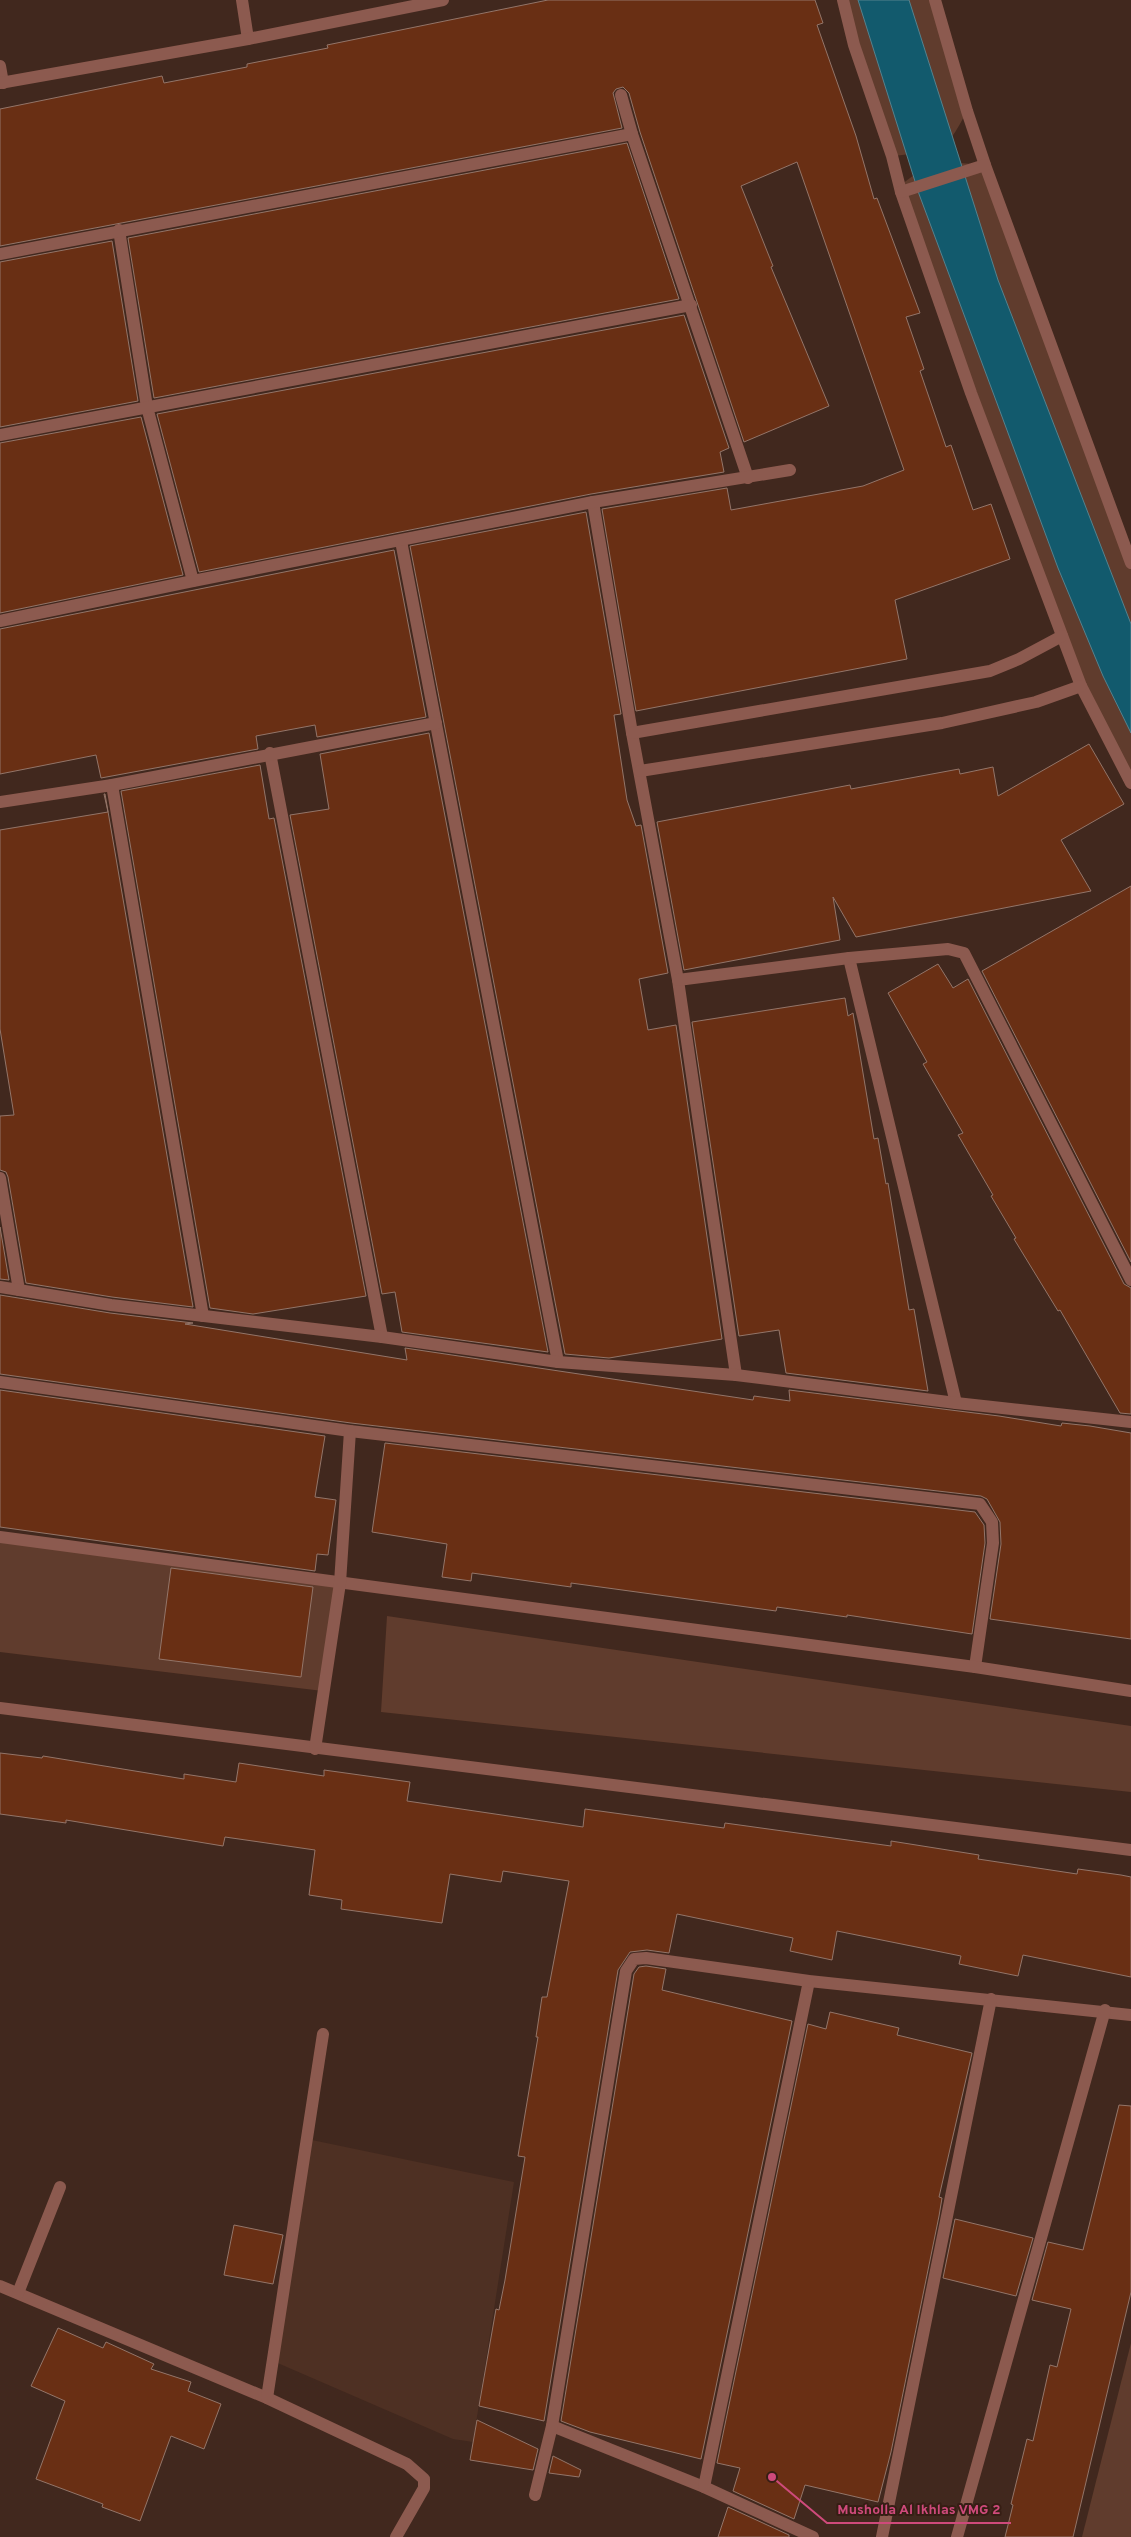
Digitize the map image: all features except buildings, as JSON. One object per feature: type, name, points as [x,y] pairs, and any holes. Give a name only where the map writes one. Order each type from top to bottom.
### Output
[{"type":"street","points":[[242,0],[248,39]]},
{"type":"street","points":[[0,66],[2,83],[248,39],[443,0]]},
{"type":"street","points":[[843,0],[854,45],[892,156],[901,192],[971,393],[1081,686],[1131,783]]},
{"type":"street","points":[[936,0],[967,111],[1131,563]]},
{"type":"street","points":[[621,95],[632,134],[748,478]]},
{"type":"street","points":[[0,254],[632,134]]},
{"type":"street","points":[[901,192],[986,165]]},
{"type":"street","points":[[119,230],[147,407],[193,581]]},
{"type":"street","points":[[0,435],[691,305]]},
{"type":"street","points":[[0,621],[593,502],[790,470]]},
{"type":"street","points":[[593,502],[632,733],[678,980],[736,1375]]},
{"type":"street","points":[[401,541],[558,1362]]},
{"type":"street","points":[[632,733],[990,671],[1019,659],[1062,636]]},
{"type":"street","points":[[640,771],[942,723],[1036,702],[1081,686]]},
{"type":"street","points":[[0,802],[112,785],[270,753],[436,723]]},
{"type":"street","points":[[270,753],[382,1337]]},
{"type":"street","points":[[112,785],[203,1316]]},
{"type":"street","points":[[678,980],[849,958],[948,949],[964,953],[1131,1280]]},
{"type":"street","points":[[849,958],[956,1403]]},
{"type":"street","points":[[0,1178],[19,1290]]},
{"type":"street","points":[[0,1287],[203,1316],[382,1337],[558,1362],[736,1375],[956,1403],[1131,1422]]},
{"type":"street","points":[[0,1382],[350,1430],[980,1504],[992,1522],[993,1543],[975,1667]]},
{"type":"street","points":[[315,1749],[340,1583],[350,1430]]},
{"type":"street","points":[[0,1537],[975,1667],[1131,1691]]},
{"type":"street","points":[[0,1708],[1131,1850]]},
{"type":"street","points":[[535,2496],[552,2426],[626,1971],[634,1959],[646,1958],[809,1981],[1104,2010],[1131,2015]]},
{"type":"street","points":[[704,2487],[809,1981]]},
{"type":"street","points":[[882,2537],[990,2000]]},
{"type":"street","points":[[957,2537],[1104,2010]]},
{"type":"street","points":[[267,2398],[323,2034]]},
{"type":"street","points":[[18,2293],[60,2187]]},
{"type":"street","points":[[0,2286],[267,2398],[407,2464],[424,2479],[424,2488],[396,2537]]},
{"type":"street","points":[[552,2426],[704,2487],[813,2537]]},
{"type":"shaded area","points":[[843,0],[935,0],[967,111],[951,138],[946,142],[932,149],[892,156]]},
{"type":"shaded area","points":[[960,163],[985,165],[1131,563],[1131,780],[1081,686],[902,184],[914,175]]},
{"type":"shaded area","points":[[0,1537],[340,1583],[323,1691],[0,1652]]},
{"type":"shaded area","points":[[387,1616],[1131,1726],[1131,1792],[381,1712]]},
{"type":"shaded area","points":[[307,2139],[514,2182],[473,2442],[453,2439],[273,2361]]},
{"type":"shaded area","points":[[1131,2343],[1131,2537],[1082,2537]]},
{"type":"water","points":[[858,0],[909,0],[998,280],[1131,624],[1131,733],[1103,676],[1058,568],[919,194]]},
{"type":"place","name":"Musholla Al Ikhlas VMG 2","points":[[772,2477]]}]
